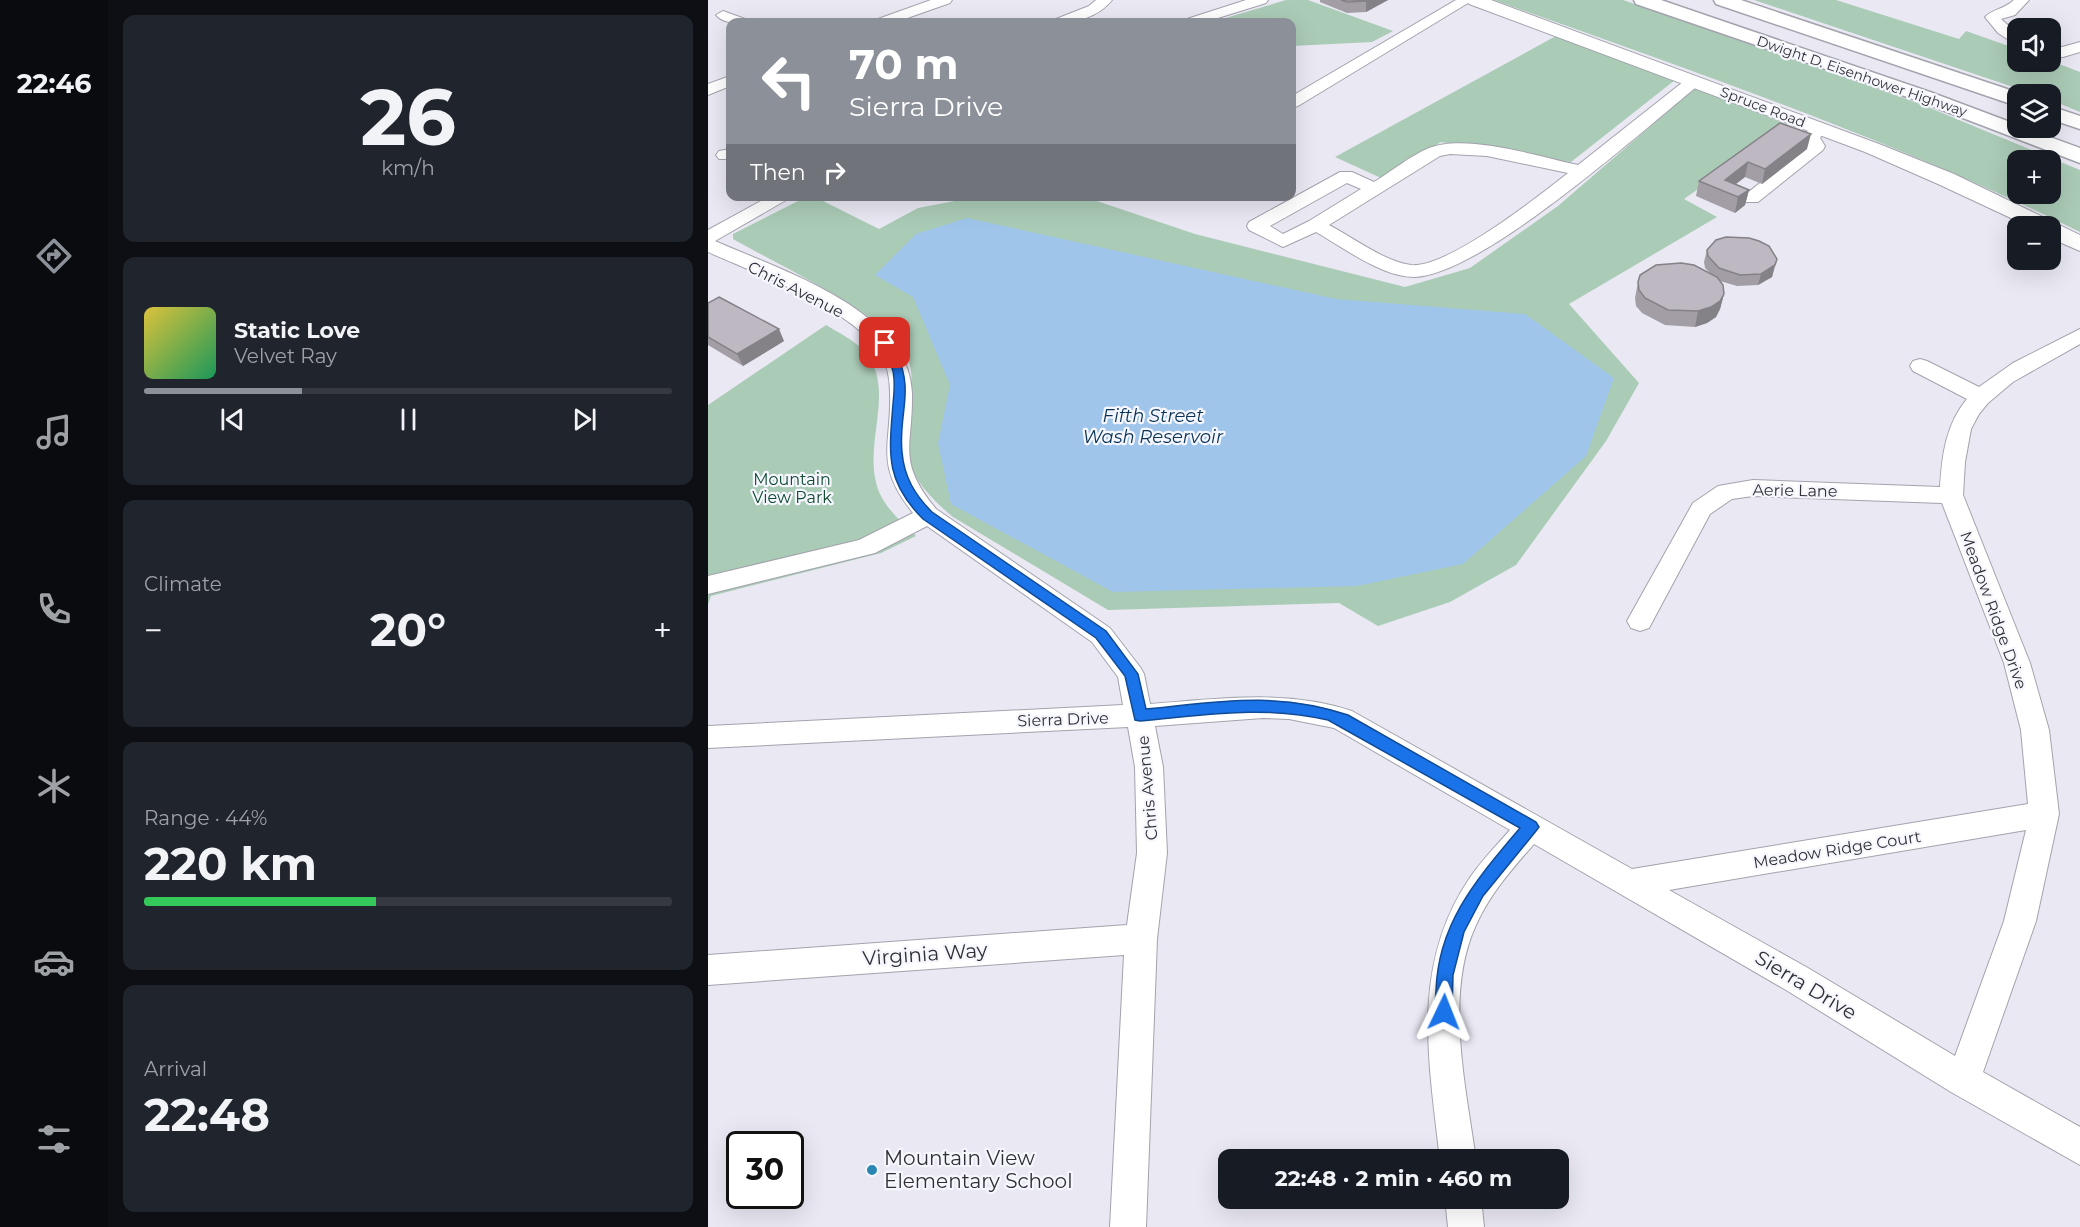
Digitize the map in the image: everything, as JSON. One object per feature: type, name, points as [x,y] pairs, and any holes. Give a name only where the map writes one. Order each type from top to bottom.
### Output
[{"type":"highway","name":"Dwight D. Eisenhower Highway","points":[[1643,0],[1923,96],[2080,156]]},
{"type":"highway","name":"Dwight D. Eisenhower Highway","points":[[1723,0],[2007,96]]},
{"type":"highway","points":[[2061,116],[2080,123]]},
{"type":"main road","name":"Spruce Road","points":[[1475,0],[1818,128],[1946,179],[2024,216]]},
{"type":"main road","points":[[2061,234],[2080,243]]},
{"type":"street","points":[[896,18],[945,0]]},
{"type":"street","points":[[1071,18],[1094,9],[1105,0]]},
{"type":"street","points":[[1205,18],[1262,0]]},
{"type":"street","points":[[1296,101],[1466,0]]},
{"type":"street","points":[[2007,33],[1992,17],[2010,12],[2022,0]]},
{"type":"street","points":[[723,15],[730,18]]},
{"type":"street","points":[[2061,52],[2080,47]]},
{"type":"street","points":[[1316,225],[1395,267],[1416,271],[1436,268],[1456,258],[1540,204],[1694,81]]},
{"type":"street","points":[[708,90],[726,83]]},
{"type":"street","points":[[1752,198],[1817,146],[1811,138],[1818,128]]},
{"type":"street","points":[[1375,189],[1346,176],[1256,226],[1283,241],[1316,225],[1375,189],[1435,152],[1444,149],[1485,152],[1581,171]]},
{"type":"street","points":[[708,237],[775,201]]},
{"type":"street","name":"Chris Avenue","points":[[708,245],[826,300],[874,332],[885,343],[898,369],[900,387],[896,452],[901,478],[912,500],[928,515],[1101,634],[1131,674],[1149,767],[1152,853],[1141,939],[1128,1227]]},
{"type":"street","name":"Meadow Ridge Drive","points":[[1963,1080],[2020,921],[2044,814],[2035,730],[2017,663],[1951,495],[1952,466],[1962,426],[1969,411],[1981,397],[2021,368],[2080,335]]},
{"type":"street","points":[[1920,366],[1981,397]]},
{"type":"street","name":"Aerie Lane","points":[[1640,621],[1701,509],[1726,492],[1753,488],[1951,495]]},
{"type":"street","points":[[708,585],[866,547],[928,515]]},
{"type":"street","name":"Sierra Drive","points":[[708,737],[847,728],[1140,715],[1255,705],[1294,707],[1329,714],[1342,719],[1797,979],[1963,1080],[2080,1147]]},
{"type":"street","name":"Meadow Ridge Court","points":[[1629,883],[2044,814]]},
{"type":"street","points":[[1457,1149],[1443,1030],[1445,975],[1456,930],[1478,891],[1531,827]]},
{"type":"street","name":"Virginia Way","points":[[708,970],[1141,939]]},
{"type":"street","points":[[1464,1209],[1466,1227]]},
{"type":"green space","points":[[1286,0],[1308,0],[1393,31],[1372,42],[1296,46],[1296,18],[1226,18]]},
{"type":"green space","points":[[1494,0],[1623,0],[1918,103],[2032,150],[2007,150],[2007,197],[1864,136],[1717,80]]},
{"type":"green space","points":[[1754,0],[1836,0],[1959,39],[1966,31],[2007,45],[2007,72],[2061,72],[2061,65],[2080,72],[2080,112],[2061,104],[2061,84],[2007,85]]},
{"type":"green space","points":[[1556,36],[1675,80],[1571,162],[1441,142],[1381,178],[1335,157]]},
{"type":"green space","name":"Fifth Street Wash Reservoir","points":[[1695,88],[1789,125],[1684,199],[1717,217],[1569,304],[1639,383],[1606,441],[1516,565],[1450,602],[1378,626],[1339,603],[1108,610],[953,517],[925,490],[910,465],[907,444],[912,386],[908,359],[902,347],[871,318],[849,303],[733,239],[733,234],[798,201],[823,201],[879,229],[918,208],[955,201],[1097,201],[1195,234],[1405,287],[1470,268],[1558,206]]},
{"type":"green space","points":[[2061,162],[2080,170],[2080,232],[2061,223],[2061,216],[2047,216],[2022,204],[2061,204]]},
{"type":"green space","name":"Mountain View Park","points":[[826,325],[860,347],[874,366],[879,401],[874,457],[875,476],[880,494],[887,506],[916,536],[881,553],[711,596],[708,604],[708,405]]},
{"type":"water","name":"Fifth Street Wash Reservoir","points":[[967,218],[1336,299],[1525,314],[1614,378],[1586,456],[1463,564],[1357,586],[1113,592],[951,504],[938,443],[950,385],[913,297],[875,275],[916,234]]},
{"type":"building","points":[[1341,0],[1368,0],[1347,2]]},
{"type":"building","points":[[1780,123],[1811,134],[1765,169],[1748,162],[1725,180],[1749,190],[1738,197],[1699,181]]},
{"type":"building","points":[[1726,237],[1749,238],[1769,246],[1777,259],[1775,265],[1761,274],[1740,275],[1719,268],[1708,256],[1707,250],[1716,240]]},
{"type":"building","points":[[1681,263],[1694,265],[1717,277],[1723,285],[1724,294],[1720,301],[1698,311],[1668,310],[1645,298],[1639,290],[1640,275],[1656,265]]},
{"type":"building","points":[[719,297],[779,329],[737,354],[708,337],[708,303]]},
{"type":"place","name":"Mountain View Elementary School","points":[[872,1170]]},
{"type":"route","points":[[885,343],[898,369],[900,387],[896,452],[901,478],[912,500],[928,515],[1101,634],[1131,674],[1140,715],[1255,705],[1294,707],[1329,714],[1342,719],[1531,827],[1478,891],[1456,930],[1445,975],[1444,1012]]}]
